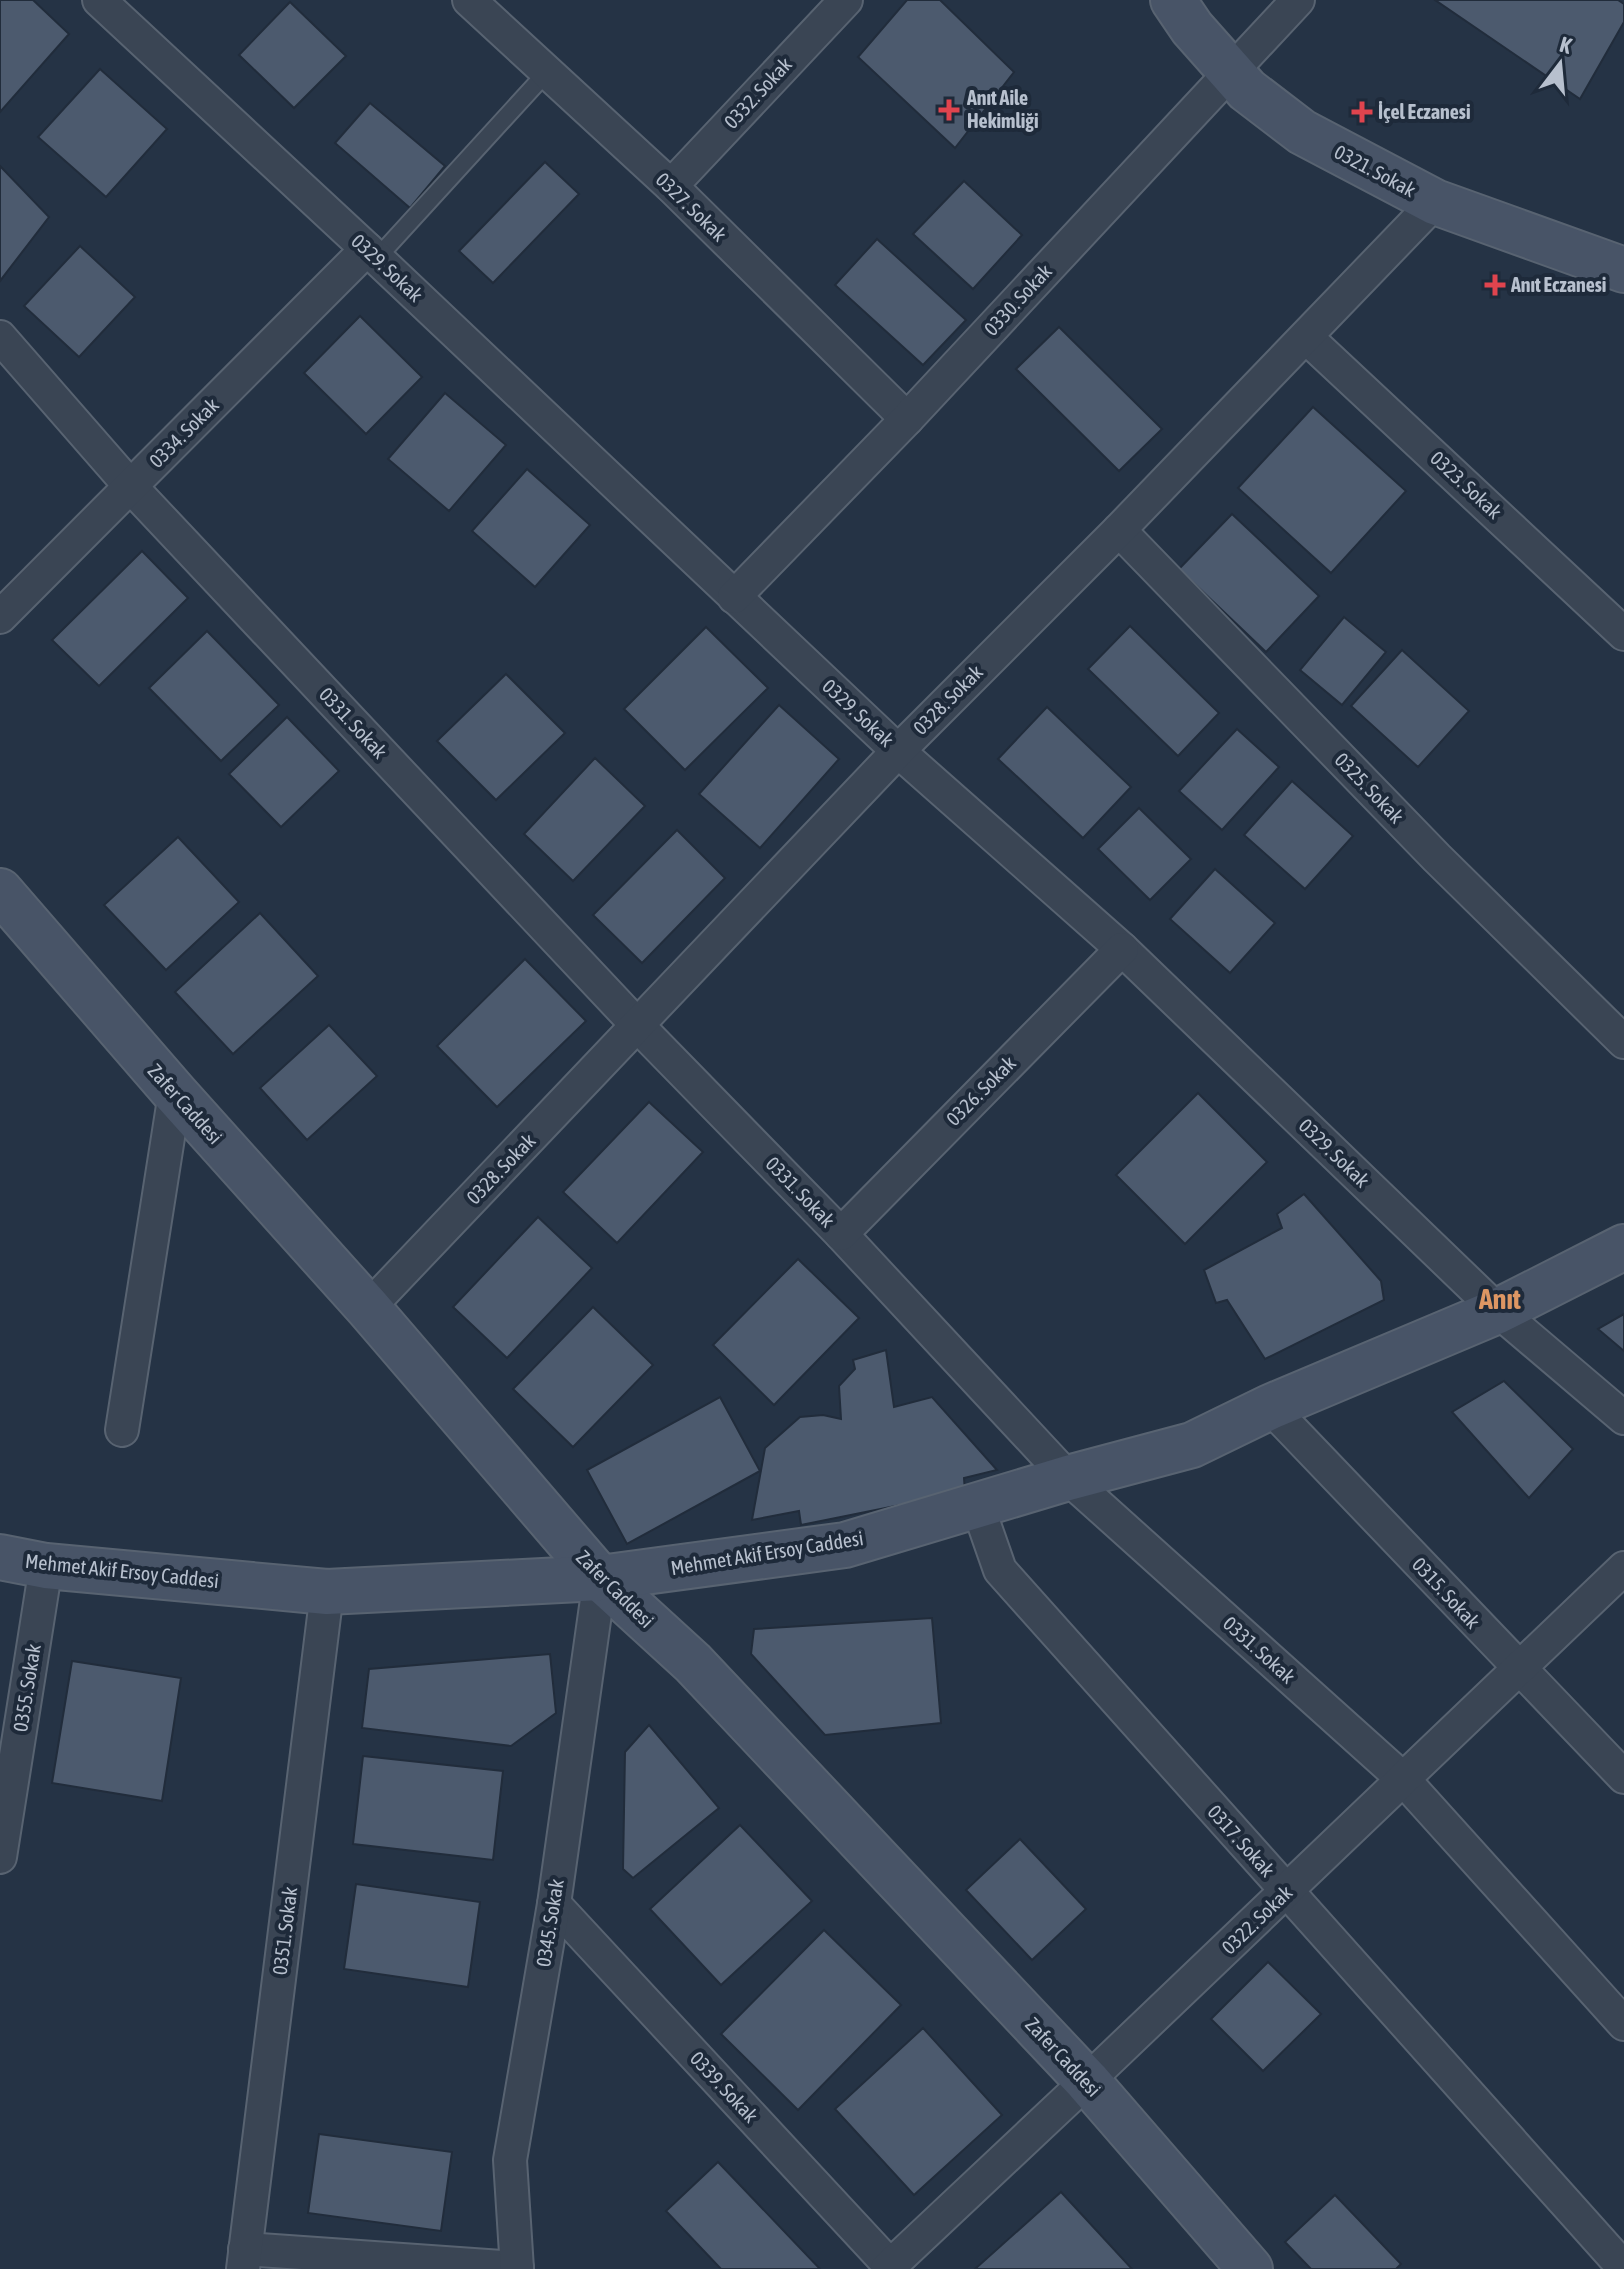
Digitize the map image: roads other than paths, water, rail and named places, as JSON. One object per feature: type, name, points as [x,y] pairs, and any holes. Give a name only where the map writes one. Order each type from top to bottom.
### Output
[{"type":"street","name":"0329. Sokak","points":[[99,0],[372,253],[898,751],[1122,949],[1498,1311],[1624,1418]]},
{"type":"street","name":"0327. Sokak","points":[[469,0],[671,186],[907,419]]},
{"type":"street","name":"0332. Sokak","points":[[671,186],[846,0]]},
{"type":"street","name":"0321. Sokak","points":[[1173,0],[1192,28],[1247,90],[1302,132],[1435,202],[1624,270]]},
{"type":"street","name":"0330. Sokak","points":[[734,597],[907,419],[1298,0]]},
{"type":"street","name":"0328. Sokak","points":[[368,1308],[898,751],[1119,530],[1435,202]]},
{"type":"street","name":"0334. Sokak","points":[[0,617],[372,253]]},
{"type":"street","name":"0331. Sokak","points":[[0,337],[131,487],[638,1026],[841,1234],[1068,1478],[1403,1779],[1624,2024]]},
{"type":"street","name":"0323. Sokak","points":[[1306,337],[1624,634]]},
{"type":"street","name":"0325. Sokak","points":[[1119,530],[1437,858],[1624,1042]]},
{"type":"street","name":"Zafer Caddesi","points":[[0,891],[175,1093],[368,1308],[600,1578],[693,1663],[1087,2081],[1250,2269]]},
{"type":"street","name":"0326. Sokak","points":[[841,1234],[1122,949]]},
{"type":"street","points":[[122,1430],[175,1093]]},
{"type":"street","name":"Mehmet Akif Ersoy Caddesi","points":[[0,1557],[46,1566],[327,1592],[600,1578],[845,1545],[1068,1478],[1192,1445],[1270,1407],[1498,1311],[1624,1247]]},
{"type":"street","name":"0315. Sokak","points":[[1270,1407],[1624,1777]]},
{"type":"street","name":"0317. Sokak","points":[[978,1507],[1000,1570],[1624,2268]]},
{"type":"street","name":"0355. Sokak","points":[[0,1857],[46,1566]]},
{"type":"street","name":"0322. Sokak","points":[[890,2268],[1624,1568]]},
{"type":"street","name":"0345. Sokak","points":[[517,2268],[510,2160],[554,1904],[600,1578]]},
{"type":"street","name":"0351. Sokak","points":[[244,2259],[327,1592]]},
{"type":"street","name":"0339. Sokak","points":[[554,1904],[890,2268]]},
{"type":"street","points":[[244,2259],[517,2268]]},
{"type":"lane","points":[[372,253],[547,72]]},
{"type":"place","name":"Anıt Aile Hekimliği","points":[[949,110]]},
{"type":"place","name":"İçel Eczanesi","points":[[1362,112]]},
{"type":"place","name":"Anıt Eczanesi","points":[[1495,285]]},
{"type":"district","name":"Anıt","points":[[1500,1299]]}]
